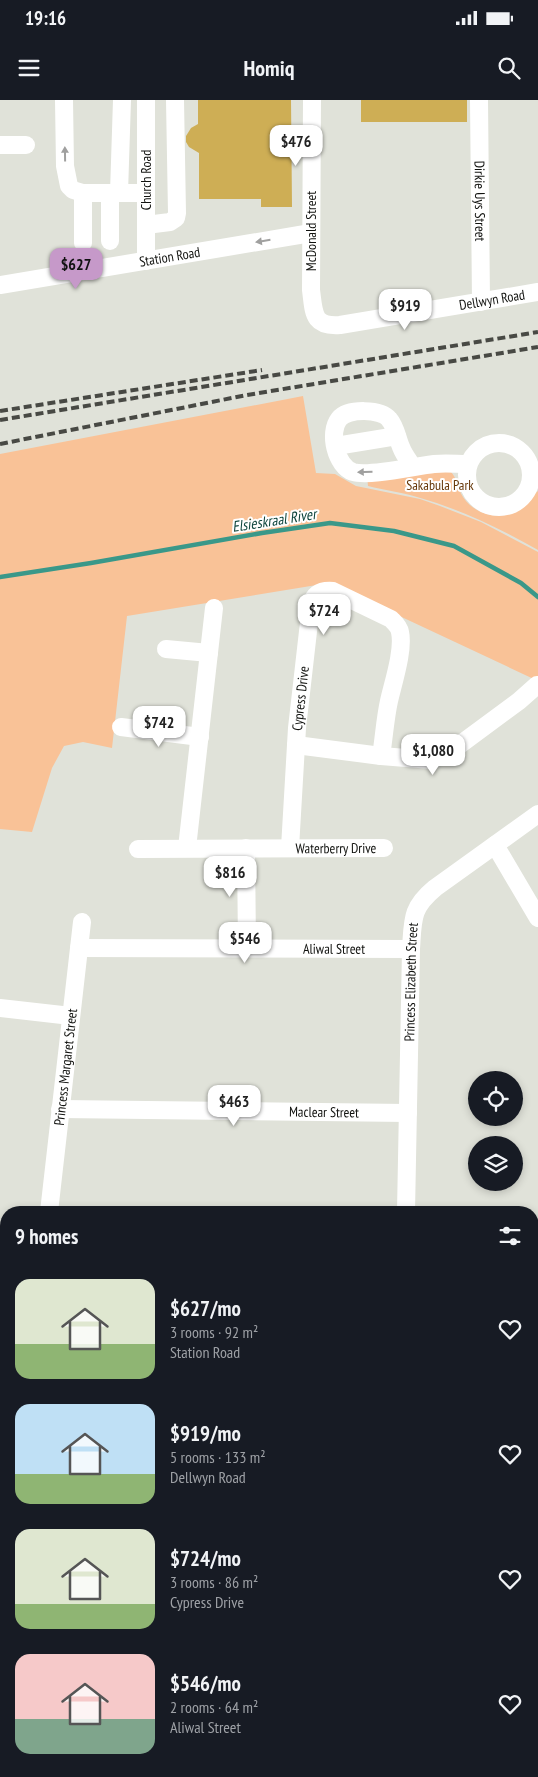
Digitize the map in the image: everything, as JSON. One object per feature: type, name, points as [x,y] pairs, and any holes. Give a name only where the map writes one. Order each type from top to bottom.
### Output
[{"type":"street","points":[[64,100],[66,176],[69,186],[73,190],[83,193],[146,193]]},
{"type":"street","points":[[110,241],[122,100]]},
{"type":"street","name":"Church Road","points":[[146,100],[146,260]]},
{"type":"street","points":[[146,225],[170,222],[176,218],[178,207],[175,100]]},
{"type":"street","name":"McDonald Street","points":[[312,100],[311,290],[317,319],[326,326]]},
{"type":"street","name":"Dirkie Uys Street","points":[[479,100],[481,302]]},
{"type":"street","points":[[0,145],[26,145]]},
{"type":"street","points":[[83,193],[83,243]]},
{"type":"street","name":"Station Road","points":[[0,285],[311,234]]},
{"type":"street","name":"Dellwyn Road","points":[[326,326],[538,292]]},
{"type":"street","points":[[413,467],[403,452],[393,425],[384,414],[366,411],[356,412],[346,414],[339,419],[335,430],[336,446],[342,464],[352,472],[360,473],[413,467],[434,464],[468,464]]},
{"type":"street","points":[[336,446],[397,436]]},
{"type":"street","points":[[502,443],[519,450],[534,474],[522,497],[512,504],[494,506],[488,505],[477,498],[470,488],[466,477],[468,464],[473,455],[481,448],[491,444],[502,443]]},
{"type":"street","name":"Cypress Drive","points":[[290,848],[296,745],[313,600],[322,591],[333,591],[391,619],[400,631],[396,668],[388,703],[381,756]]},
{"type":"street","points":[[187,848],[214,608]]},
{"type":"street","points":[[166,649],[209,653]]},
{"type":"street","points":[[296,745],[381,756],[431,760],[450,752],[537,686]]},
{"type":"street","points":[[121,728],[200,737]]},
{"type":"street","name":"Princess Elizabeth Street","points":[[406,1206],[410,949],[412,923],[416,907],[424,897],[538,814]]},
{"type":"street","points":[[495,845],[538,918]]},
{"type":"street","points":[[246,848],[247,948]]},
{"type":"street","name":"Waterberry Drive","points":[[138,849],[384,848]]},
{"type":"street","name":"Princess Margaret Street","points":[[50,1206],[82,922]]},
{"type":"street","name":"Aliwal Street","points":[[79,948],[410,949]]},
{"type":"street","points":[[0,1008],[71,1016]]},
{"type":"street","name":"Maclear Street","points":[[60,1109],[408,1113]]},
{"type":"green space","points":[[303,396],[316,473],[335,474],[356,486],[420,499],[440,506],[481,522],[538,552],[538,681],[329,583],[127,616],[112,748],[83,742],[64,746],[52,768],[32,832],[0,829],[0,454]]},
{"type":"green space","name":"Sakabula Park","points":[[449,470],[468,503],[481,512],[488,514],[503,515],[518,510],[538,491],[538,550],[494,527],[449,507],[411,495],[368,486],[367,476]]},
{"type":"building","points":[[198,100],[291,100],[292,207],[261,207],[261,199],[199,199],[199,153],[189,147],[186,142],[186,136],[191,128],[198,124]]},
{"type":"building","points":[[361,100],[467,100],[467,122],[361,122]]},
{"type":"waterway","name":"Elsieskraal River","points":[[0,577],[330,523],[394,531],[454,546],[521,583],[538,597]]},
{"type":"railway","points":[[0,420],[538,332]]},
{"type":"railway","points":[[0,444],[247,395],[538,347]]},
{"type":"railway","points":[[0,411],[262,370]]}]
